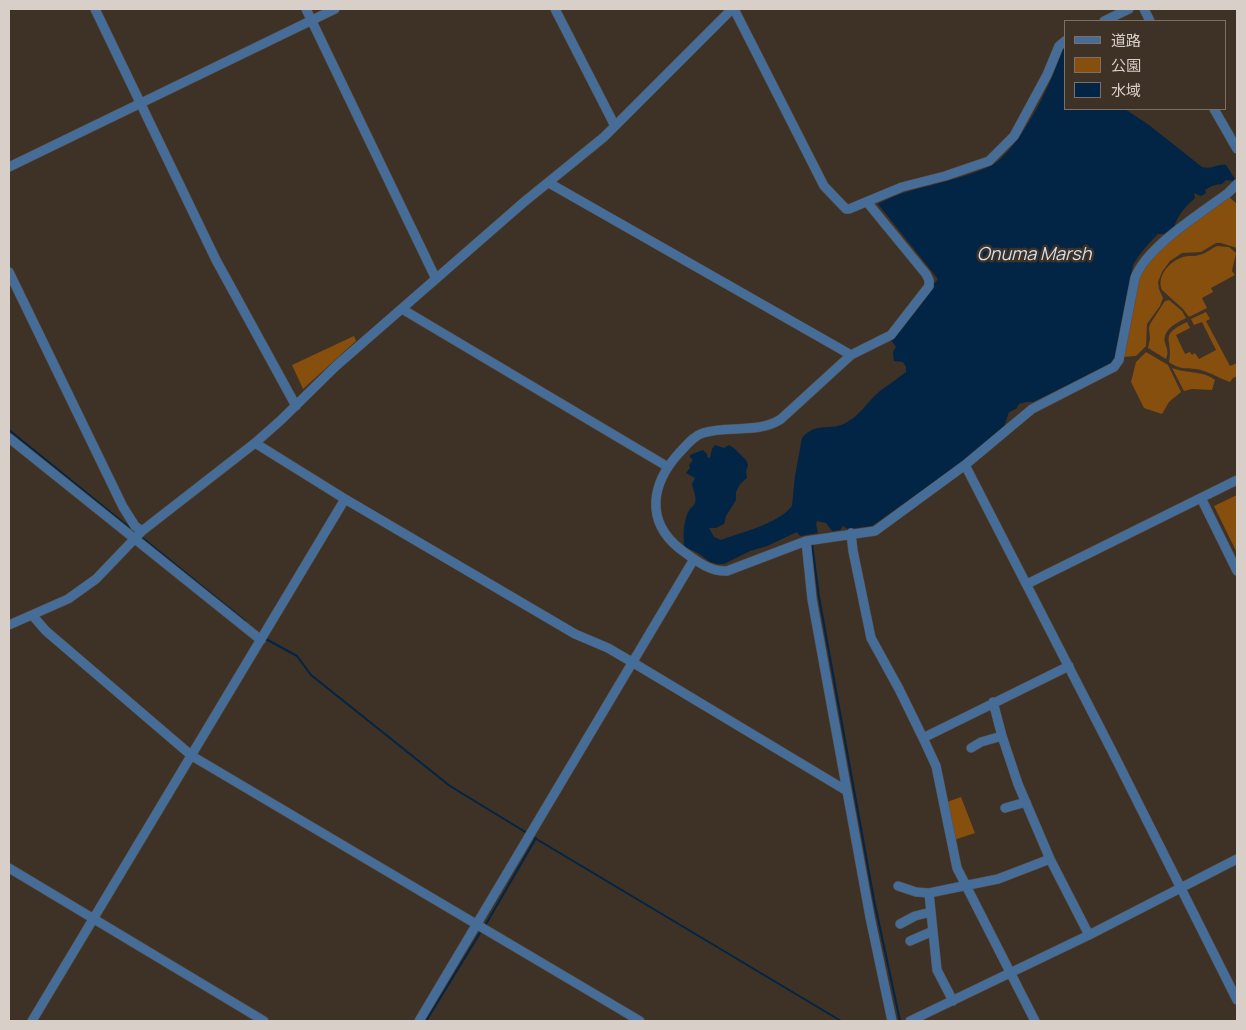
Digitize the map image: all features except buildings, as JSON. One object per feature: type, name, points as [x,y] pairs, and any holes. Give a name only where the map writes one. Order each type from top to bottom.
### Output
[{"type":"street","points":[[95,9],[216,260],[296,406]]},
{"type":"street","points":[[306,9],[436,280]]},
{"type":"street","points":[[9,167],[335,9]]},
{"type":"street","points":[[556,9],[614,126]]},
{"type":"street","points":[[9,625],[68,599],[96,578],[138,535],[254,443],[296,406],[336,366],[549,182],[604,137],[733,9],[824,186],[849,210],[902,187],[945,176],[989,160],[1014,136],[1047,75],[1059,46],[1064,42]]},
{"type":"street","points":[[1106,20],[1129,9]]},
{"type":"street","points":[[1215,110],[1237,149]]},
{"type":"street","points":[[549,182],[851,356]]},
{"type":"street","points":[[867,202],[926,274],[929,286],[891,335],[851,356],[776,423],[703,433],[688,444],[668,467],[657,490],[656,516],[659,525],[678,547],[711,569],[719,571],[728,570],[810,540],[875,531],[965,465],[1032,410],[1117,364],[1136,273],[1157,247],[1228,193],[1237,184]]},
{"type":"street","points":[[9,272],[138,535]]},
{"type":"street","points":[[402,309],[668,467]]},
{"type":"street","points":[[9,438],[138,535],[166,564],[262,637]]},
{"type":"street","points":[[254,443],[345,499],[575,634],[608,648],[632,662],[847,792]]},
{"type":"street","points":[[965,465],[1069,666],[1237,1000]]},
{"type":"street","points":[[1027,584],[1237,480]]},
{"type":"street","points":[[1201,498],[1237,571]]},
{"type":"street","points":[[32,1021],[345,499]]},
{"type":"street","points":[[851,533],[871,638],[936,766],[957,868],[1035,1021]]},
{"type":"street","points":[[810,540],[812,599],[847,792],[892,1021]]},
{"type":"street","points":[[418,1021],[694,559]]},
{"type":"street","points":[[32,614],[46,631],[192,756],[640,1021]]},
{"type":"street","points":[[923,738],[1069,666]]},
{"type":"street","points":[[993,702],[1018,784],[1050,858],[1088,934]]},
{"type":"street","points":[[971,748],[981,742],[1002,736]]},
{"type":"street","points":[[1005,808],[1026,802]]},
{"type":"street","points":[[898,886],[916,892],[928,893],[998,879],[1050,858]]},
{"type":"street","points":[[910,1021],[1237,859]]},
{"type":"street","points":[[9,868],[264,1021]]},
{"type":"street","points":[[928,893],[937,970],[953,1000]]},
{"type":"street","points":[[900,924],[915,916],[931,912]]},
{"type":"street","points":[[910,941],[933,931]]},
{"type":"green space","points":[[1229,197],[1237,204],[1237,248],[1216,243],[1201,252],[1182,253],[1170,261],[1158,282],[1163,298],[1160,306],[1147,324],[1146,346],[1136,356],[1123,357],[1137,277],[1158,248]]},
{"type":"green space","points":[[1217,246],[1229,247],[1236,253],[1232,271],[1235,275],[1211,288],[1213,292],[1202,298],[1207,308],[1189,317],[1162,290],[1161,280],[1163,274],[1178,259],[1206,253]]},
{"type":"green space","points":[[1169,300],[1182,311],[1186,318],[1178,322],[1166,334],[1165,343],[1168,352],[1166,359],[1148,348],[1150,339],[1149,328],[1165,301]]},
{"type":"green space","points":[[1206,312],[1210,319],[1206,321],[1230,366],[1237,363],[1237,376],[1230,382],[1204,371],[1178,367],[1169,362],[1169,335],[1187,322],[1190,328],[1176,335],[1185,354],[1190,352],[1192,355],[1195,353],[1199,359],[1216,350],[1202,322],[1194,325],[1191,319]]},
{"type":"green space","points":[[354,336],[356,341],[303,389],[292,365]]},
{"type":"green space","points":[[1146,352],[1168,365],[1181,392],[1169,402],[1162,414],[1144,408],[1131,382],[1136,362]]},
{"type":"green space","points":[[1172,368],[1200,373],[1210,377],[1215,380],[1212,390],[1192,389],[1184,391]]},
{"type":"green space","points":[[1237,495],[1237,553],[1214,506]]},
{"type":"green space","points":[[961,797],[975,833],[954,840],[947,802]]},
{"type":"water","name":"Onuma Marsh","points":[[1064,48],[1064,110],[1126,110],[1149,125],[1202,167],[1226,165],[1235,179],[1234,181],[1226,180],[1222,184],[1209,187],[1205,190],[1206,193],[1201,196],[1194,193],[1195,198],[1182,212],[1174,228],[1165,234],[1158,234],[1135,261],[1114,362],[1033,402],[1019,404],[1016,409],[1009,412],[1004,427],[965,460],[872,526],[848,529],[843,526],[840,530],[832,531],[826,523],[817,521],[818,533],[800,536],[797,532],[724,564],[710,562],[698,553],[685,547],[685,522],[690,508],[695,504],[692,484],[695,478],[686,473],[693,460],[690,455],[703,450],[707,457],[710,458],[715,445],[724,448],[729,445],[746,460],[748,465],[746,471],[747,478],[740,484],[736,492],[736,500],[726,516],[724,524],[716,528],[709,528],[714,537],[721,540],[759,527],[778,518],[792,506],[802,438],[811,430],[841,425],[852,419],[880,391],[906,372],[903,362],[894,361],[893,352],[896,347],[891,340],[938,279],[878,204],[906,192],[980,171],[997,162],[1027,126],[1044,94]]},
{"type":"waterway","points":[[9,430],[136,533]]},
{"type":"waterway","points":[[140,536],[245,621]]},
{"type":"waterway","points":[[812,544],[819,597],[874,900],[900,1021]]},
{"type":"waterway","points":[[266,639],[297,656],[311,675],[450,786],[527,833]]},
{"type":"waterway","points":[[533,837],[841,1021]]},
{"type":"waterway","points":[[486,924],[536,838]]},
{"type":"waterway","points":[[426,1021],[480,933]]}]
